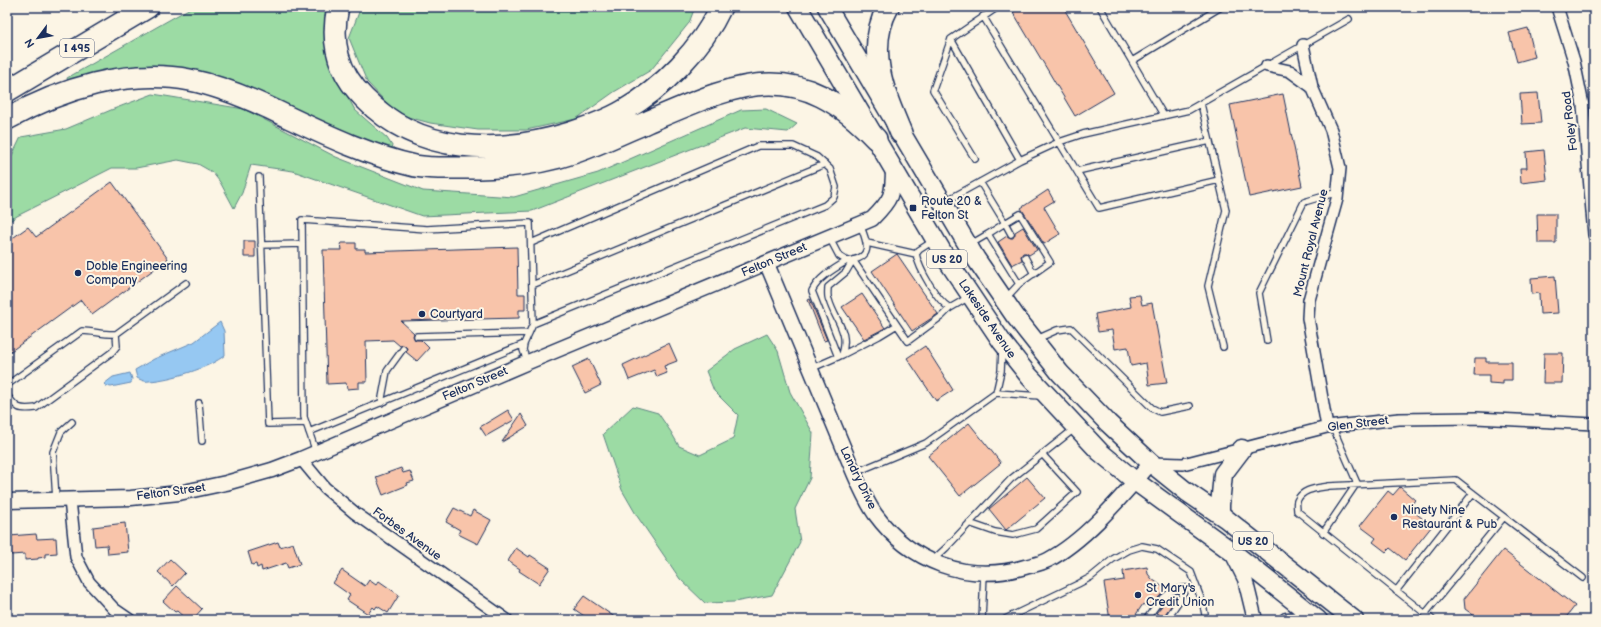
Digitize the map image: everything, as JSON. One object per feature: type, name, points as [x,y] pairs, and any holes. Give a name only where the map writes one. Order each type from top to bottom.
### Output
[{"type":"highway","name":"I 495","points":[[7,91],[148,7]]},
{"type":"highway","points":[[338,7],[334,33],[336,52],[350,82],[371,106],[384,116],[419,136],[447,143],[482,148],[518,145],[556,137],[604,121],[624,111],[660,84],[683,62],[708,30],[721,7]]},
{"type":"highway","points":[[888,7],[879,33],[877,55],[880,78],[900,133]]},
{"type":"highway","points":[[7,119],[48,98],[87,86],[126,78],[165,77],[191,80],[235,94],[376,155],[427,167],[482,168],[523,165],[570,154],[725,91],[770,83],[795,86],[812,92],[852,116],[876,139]]},
{"type":"main road","name":"Lakeside Avenue","points":[[798,7],[949,263],[1002,342],[1029,376],[1076,427],[1100,452],[1135,481]]},
{"type":"main road","name":"Lakeside Avenue","points":[[827,7],[942,203],[1003,300],[1060,373],[1108,423],[1151,463]]},
{"type":"main road","points":[[1225,518],[1220,513],[1223,474],[1242,449]]},
{"type":"main road","name":"US 20","points":[[1151,463],[1187,492],[1225,518],[1354,620]]},
{"type":"main road","name":"US 20","points":[[1135,481],[1231,551],[1317,620]]},
{"type":"street","name":"Foley Road","points":[[1557,7],[1574,61],[1582,105],[1594,235]]},
{"type":"street","name":"Mount Royal Avenue","points":[[1303,45],[1312,87],[1331,130],[1340,168],[1337,199],[1309,300],[1308,318],[1330,427]]},
{"type":"street","points":[[1267,66],[1290,71],[1312,87]]},
{"type":"street","name":"Felton Street","points":[[7,501],[131,498],[178,493],[249,477],[302,459],[528,362],[767,264],[859,223],[872,219],[886,206],[893,190],[893,168]]},
{"type":"street","name":"Landry Drive","points":[[767,264],[854,473],[875,513],[890,531],[914,551],[931,561],[951,568],[984,573],[1008,572],[1047,560],[1066,548],[1086,532],[1135,481]]},
{"type":"street","name":"Glen Street","points":[[1151,463],[1183,464],[1330,427],[1399,419],[1437,418],[1594,424]]},
{"type":"street","name":"Forbes Avenue","points":[[302,459],[325,488],[355,513],[507,620]]},
{"type":"street","points":[[1135,481],[1151,463]]},
{"type":"street","points":[[63,500],[76,557],[89,582],[114,608],[130,620]]},
{"type":"street","points":[[1231,551],[1245,578],[1256,620]]},
{"type":"street","points":[[1286,620],[1317,620]]},
{"type":"lane","points":[[975,159],[933,90],[951,38],[998,7]]},
{"type":"lane","points":[[1100,7],[1164,116]]},
{"type":"lane","points":[[1132,61],[1221,7]]},
{"type":"lane","points":[[983,16],[1099,208],[1219,180]]},
{"type":"lane","points":[[942,203],[1020,160],[1059,142],[1084,134],[1189,110],[1349,19]]},
{"type":"lane","points":[[951,38],[1020,160]]},
{"type":"lane","points":[[1201,104],[1226,210],[1208,286],[1223,348]]},
{"type":"lane","points":[[1077,171],[1210,141]]},
{"type":"lane","points":[[531,243],[758,146],[793,146],[817,157],[830,169],[836,187],[834,197],[825,205],[533,324]]},
{"type":"lane","points":[[532,285],[825,164]]},
{"type":"lane","points":[[259,176],[268,424],[306,423]]},
{"type":"lane","points":[[980,182],[1011,234]]},
{"type":"lane","points":[[1267,341],[1259,293],[1304,202],[1338,192]]},
{"type":"lane","points":[[968,246],[1020,214],[1050,262],[1019,284],[1003,300]]},
{"type":"lane","points":[[316,452],[304,417],[302,220],[426,229],[530,223],[533,324],[524,344],[524,350],[528,362]]},
{"type":"lane","points":[[840,356],[812,291],[815,284],[819,281],[850,260],[862,257],[866,251],[867,243],[859,223]]},
{"type":"lane","points":[[988,234],[1019,284]]},
{"type":"lane","points":[[829,237],[839,256],[850,260],[908,341],[942,316],[950,308],[971,296]]},
{"type":"lane","points":[[916,254],[919,250],[936,240]]},
{"type":"lane","points":[[867,243],[916,254]]},
{"type":"lane","points":[[262,245],[302,244]]},
{"type":"lane","points":[[916,254],[918,265],[943,304],[950,308]]},
{"type":"lane","points":[[1025,257],[1034,274]]},
{"type":"lane","points":[[840,356],[846,344],[838,320],[828,300],[828,287],[846,272],[850,260]]},
{"type":"lane","points":[[7,385],[82,331],[116,334],[186,283]]},
{"type":"lane","points":[[810,370],[840,356],[897,325]]},
{"type":"lane","points":[[1034,341],[1057,330],[1071,328],[1152,408],[1160,412],[1190,406]]},
{"type":"lane","points":[[417,336],[529,333]]},
{"type":"lane","points":[[7,394],[15,406],[25,409],[36,408],[112,352],[117,346],[116,334]]},
{"type":"lane","points":[[996,393],[1001,371],[1002,342]]},
{"type":"lane","points":[[309,432],[524,344]]},
{"type":"lane","points":[[381,403],[387,371],[402,349]]},
{"type":"lane","points":[[854,473],[926,443],[996,393],[1048,397]]},
{"type":"lane","points":[[199,403],[202,441]]},
{"type":"lane","points":[[63,500],[52,452],[61,432],[72,422]]},
{"type":"lane","points":[[931,561],[946,548],[1011,479],[1076,427]]},
{"type":"lane","points":[[1330,427],[1357,483]]},
{"type":"lane","points":[[969,523],[995,532],[1013,535],[1036,529],[1076,492],[1042,454]]},
{"type":"lane","points":[[1433,620],[1297,511],[1297,501],[1303,493],[1312,489],[1357,483],[1456,480],[1583,578]]},
{"type":"lane","points":[[1323,533],[1357,483]]},
{"type":"lane","points":[[1396,591],[1473,493]]},
{"type":"lane","points":[[1425,614],[1504,517]]},
{"type":"lane","points":[[990,620],[1003,620],[1078,584],[1091,577],[1113,559],[1129,550],[1142,546],[1157,549],[1191,572],[1203,604],[1206,620]]},
{"type":"lane","points":[[982,620],[984,573]]},
{"type":"lane","points":[[1146,620],[1168,593],[1177,588],[1186,588],[1166,620]]},
{"type":"green space","points":[[192,7],[328,7],[334,72],[355,110],[387,138],[396,152],[189,69],[148,66],[105,73],[69,85],[67,78]]},
{"type":"green space","points":[[361,7],[695,7],[689,23],[651,70],[614,92],[576,119],[526,130],[478,130],[430,123],[397,114],[367,82],[349,38]]},
{"type":"green space","points":[[153,94],[244,109],[336,157],[423,191],[514,197],[598,173],[741,110],[766,109],[797,124],[788,132],[745,128],[532,211],[422,216],[293,171],[251,165],[242,193],[234,208],[220,182],[212,172],[198,164],[178,160],[136,168],[112,168],[17,216],[7,223],[7,166],[21,137],[66,129]]},
{"type":"green space","points":[[767,334],[778,351],[790,392],[813,433],[810,478],[795,509],[800,542],[772,595],[734,602],[705,603],[680,579],[637,516],[622,490],[603,434],[633,406],[658,413],[679,446],[700,455],[733,439],[738,415],[714,391],[706,371],[735,349]]},
{"type":"water","points":[[220,322],[224,331],[225,355],[218,360],[200,369],[167,378],[146,381],[137,378],[135,370],[154,359],[194,342]]},
{"type":"water","points":[[130,373],[132,379],[131,383],[111,387],[104,384],[113,377]]},
{"type":"building","points":[[1022,7],[1063,7],[1114,93],[1075,116],[1013,12]]},
{"type":"building","points":[[1528,28],[1535,57],[1517,62],[1509,33]]},
{"type":"building","points":[[1538,93],[1541,123],[1522,124],[1520,94]]},
{"type":"building","points":[[1283,94],[1302,186],[1249,197],[1230,105]]},
{"type":"building","points":[[1544,150],[1547,180],[1521,183],[1520,168],[1527,168],[1526,152]]},
{"type":"building","name":"Doble Engineering Company","points":[[112,182],[168,259],[92,315],[81,300],[7,354],[7,242],[28,227],[36,237]]},
{"type":"building","points":[[1048,190],[1054,201],[1044,207],[1060,234],[1044,244],[1021,208]]},
{"type":"building","points":[[1537,214],[1556,214],[1556,243],[1538,243]]},
{"type":"building","points":[[1023,227],[1037,250],[1029,255],[1023,253],[1021,256],[1022,260],[1012,265],[998,242],[1007,236],[1013,238],[1015,232]]},
{"type":"building","points":[[244,241],[255,241],[255,257],[244,257]]},
{"type":"building","name":"Courtyard","points":[[341,243],[356,243],[356,249],[365,249],[365,252],[517,247],[518,294],[525,294],[525,310],[519,310],[519,318],[401,321],[414,333],[413,336],[415,340],[421,340],[429,348],[417,361],[406,352],[406,346],[400,346],[393,340],[366,341],[367,382],[359,382],[359,388],[347,389],[346,383],[327,384],[323,250],[342,250]]},
{"type":"building","points":[[897,254],[938,314],[912,331],[872,271]]},
{"type":"building","points":[[1555,276],[1558,313],[1540,314],[1539,293],[1532,294],[1531,278]]},
{"type":"building","points":[[862,294],[885,328],[864,339],[842,307]]},
{"type":"building","points":[[1140,295],[1142,305],[1152,303],[1167,383],[1149,385],[1146,363],[1131,366],[1128,347],[1115,349],[1112,330],[1098,332],[1095,314],[1131,307],[1129,296]]},
{"type":"building","points":[[810,299],[827,340],[824,341],[808,300]]},
{"type":"building","points":[[669,343],[677,361],[664,366],[667,373],[657,377],[654,370],[629,380],[623,365]]},
{"type":"building","points":[[925,346],[953,390],[936,401],[907,358]]},
{"type":"building","points":[[1544,353],[1563,353],[1562,383],[1543,383]]},
{"type":"building","points":[[1475,358],[1486,358],[1486,362],[1512,362],[1512,380],[1503,380],[1503,384],[1489,383],[1489,375],[1474,375]]},
{"type":"building","points":[[589,359],[601,385],[585,393],[572,367]]},
{"type":"building","points":[[508,410],[514,420],[486,436],[480,427]]},
{"type":"building","points":[[521,414],[528,426],[502,442]]},
{"type":"building","points":[[969,423],[1001,463],[960,496],[928,456]]},
{"type":"building","points":[[401,468],[403,473],[410,471],[414,481],[383,495],[376,477]]},
{"type":"building","points":[[1027,477],[1045,498],[1006,530],[989,509]]},
{"type":"building","name":"Ninety Nine Restaurant & Pub","points":[[1400,487],[1415,500],[1409,508],[1432,526],[1405,560],[1390,548],[1386,552],[1373,542],[1376,538],[1360,526],[1388,491],[1393,495]]},
{"type":"building","points":[[454,508],[470,516],[473,510],[491,520],[478,544],[458,534],[460,530],[446,522]]},
{"type":"building","points":[[125,523],[128,552],[108,554],[107,545],[95,546],[93,527]]},
{"type":"building","points":[[36,534],[37,539],[56,538],[57,553],[45,554],[45,557],[38,559],[25,560],[25,554],[11,555],[9,536]]},
{"type":"building","points":[[278,542],[280,547],[293,543],[300,564],[288,568],[286,563],[262,571],[261,566],[257,568],[256,564],[252,565],[248,552]]},
{"type":"building","points":[[516,548],[550,568],[539,584],[519,571],[520,569],[508,561]]},
{"type":"building","points":[[1503,550],[1575,606],[1564,620],[1480,620],[1465,609],[1464,599]]},
{"type":"building","points":[[170,559],[185,573],[173,586],[158,572]]},
{"type":"building","name":"St Mary's Credit Union","points":[[1147,567],[1148,574],[1164,588],[1163,590],[1165,591],[1149,608],[1143,604],[1133,619],[1110,620],[1104,583],[1124,580],[1123,571]]},
{"type":"building","points":[[342,570],[365,586],[369,580],[376,585],[379,581],[399,595],[388,613],[377,606],[375,609],[373,607],[368,614],[347,600],[350,595],[333,583]]},
{"type":"building","points":[[177,586],[202,609],[192,620],[187,620],[163,601]]},
{"type":"building","points":[[584,596],[619,620],[590,620],[574,609]]},
{"type":"building","points":[[1172,596],[1176,599],[1163,617],[1156,613],[1166,601]]},
{"type":"place","name":"Route 20 & Felton St","points":[[913,208]]},
{"type":"place","name":"Doble Engineering Company","points":[[78,273]]},
{"type":"place","name":"Courtyard","points":[[422,314]]},
{"type":"place","name":"Ninety Nine Restaurant & Pub","points":[[1394,517]]},
{"type":"place","name":"St Mary's Credit Union","points":[[1138,595]]}]
